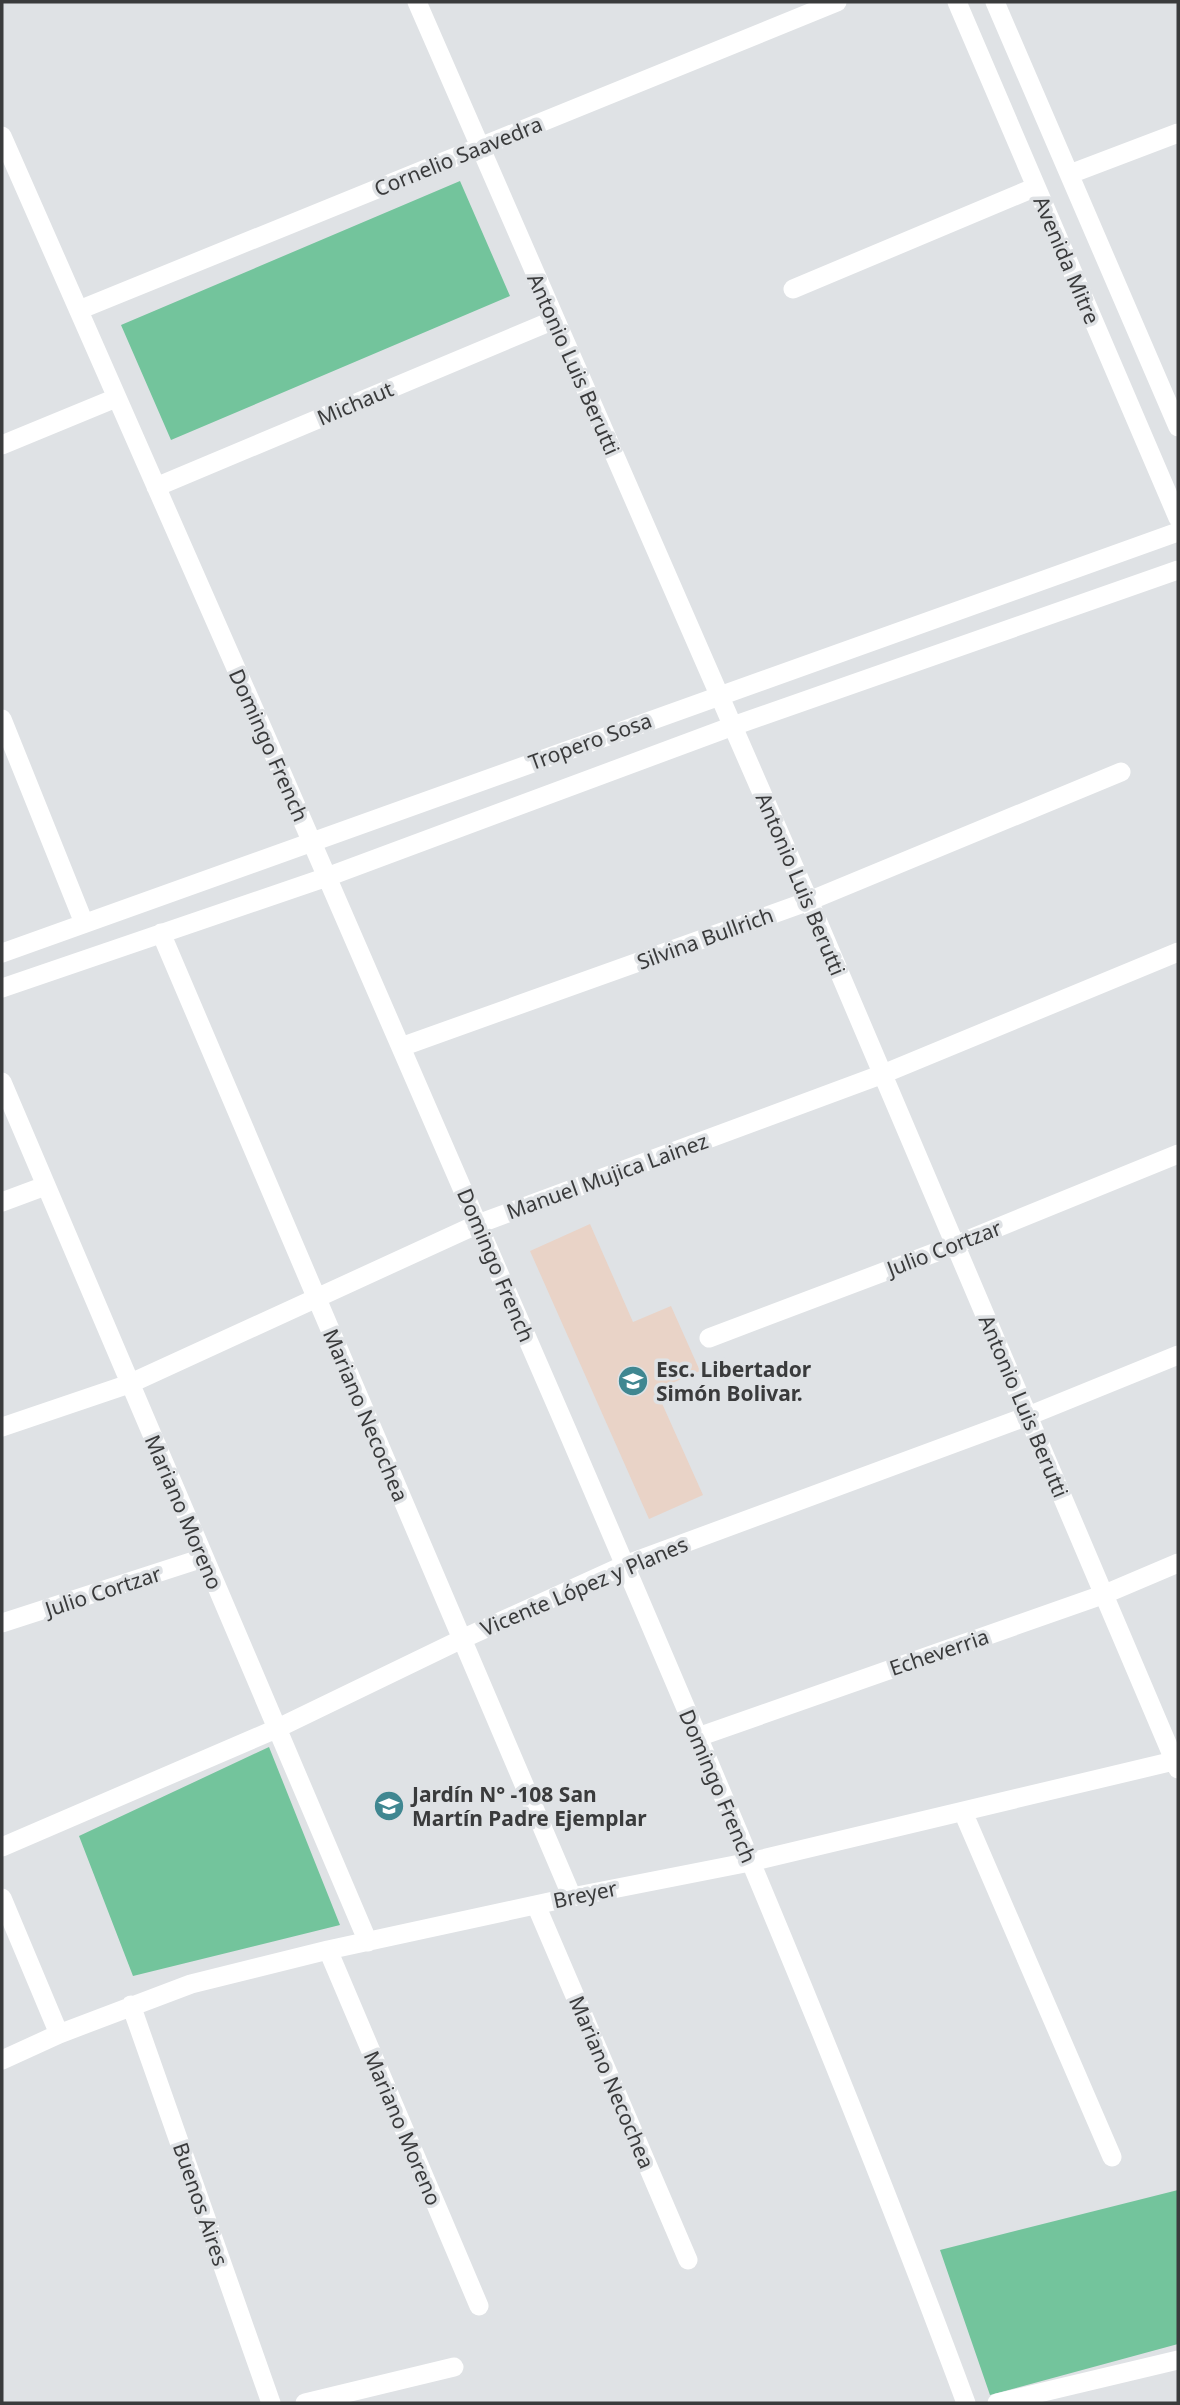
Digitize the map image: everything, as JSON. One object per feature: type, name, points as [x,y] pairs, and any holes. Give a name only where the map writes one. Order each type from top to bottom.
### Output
[{"type":"street","name":"Antonio Luis Berutti","points":[[417,2],[809,901],[1177,1763]]},
{"type":"street","name":"Cornelio Saavedra","points":[[79,310],[837,2]]},
{"type":"street","name":"Avenida Mitre","points":[[957,2],[1178,518]]},
{"type":"street","name":"Avenida Mitre","points":[[995,2],[1178,427]]},
{"type":"street","points":[[1070,174],[1178,133]]},
{"type":"street","name":"Domingo French","points":[[2,136],[625,1565],[903,2233],[966,2403]]},
{"type":"street","points":[[793,289],[1036,187]]},
{"type":"street","name":"Michaut","points":[[156,487],[554,320]]},
{"type":"street","points":[[2,444],[116,398]]},
{"type":"street","name":"Tropero Sosa","points":[[2,953],[1178,531]]},
{"type":"street","name":"Tropero Sosa","points":[[2,988],[327,877],[733,726],[1178,570]]},
{"type":"street","points":[[2,719],[85,923]]},
{"type":"street","name":"Silvina Bullrich","points":[[401,1047],[809,901],[1121,772]]},
{"type":"street","name":"Mariano Necochea","points":[[161,933],[572,1897]]},
{"type":"street","name":"Manuel Mujica Lainez","points":[[2,1427],[129,1384],[478,1224],[883,1074],[1178,952]]},
{"type":"street","name":"Mariano Moreno","points":[[2,1082],[368,1942]]},
{"type":"street","name":"Julio Cortzar","points":[[709,1338],[955,1245],[1178,1154]]},
{"type":"street","points":[[2,1202],[45,1186]]},
{"type":"street","name":"Vicente López y Planes","points":[[2,1847],[276,1729],[462,1639],[625,1565],[1028,1416],[1178,1355]]},
{"type":"street","name":"Julio Cortzar","points":[[2,1623],[203,1558]]},
{"type":"street","name":"Echeverria","points":[[698,1737],[1105,1594],[1178,1563]]},
{"type":"street","name":"Breyer","points":[[2,2060],[131,2005],[191,1984],[328,1950],[750,1862],[1177,1763]]},
{"type":"street","points":[[963,1812],[1112,2157]]},
{"type":"street","points":[[2,1898],[60,2034]]},
{"type":"street","name":"Mariano Necochea","points":[[536,1905],[688,2260]]},
{"type":"street","name":"Mariano Moreno","points":[[328,1950],[479,2306]]},
{"type":"street","name":"Buenos Aires","points":[[131,2005],[271,2403]]},
{"type":"street","points":[[997,2403],[1178,2360]]},
{"type":"street","points":[[305,2403],[454,2367]]},
{"type":"shaded area","name":"Esc. Libertador Simón Bolivar.","points":[[590,1224],[633,1322],[671,1306],[700,1371],[656,1390],[703,1495],[649,1519],[530,1251]]},
{"type":"green space","points":[[460,181],[510,296],[171,440],[121,325]]},
{"type":"green space","points":[[269,1747],[340,1925],[133,1976],[79,1836]]},
{"type":"green space","points":[[1178,2190],[1178,2344],[990,2395],[940,2250]]},
{"type":"place","name":"Esc. Libertador Simón Bolivar.","points":[[633,1381]]},
{"type":"place","name":"Jardín N° -108 San Martín Padre Ejemplar","points":[[389,1806]]}]
